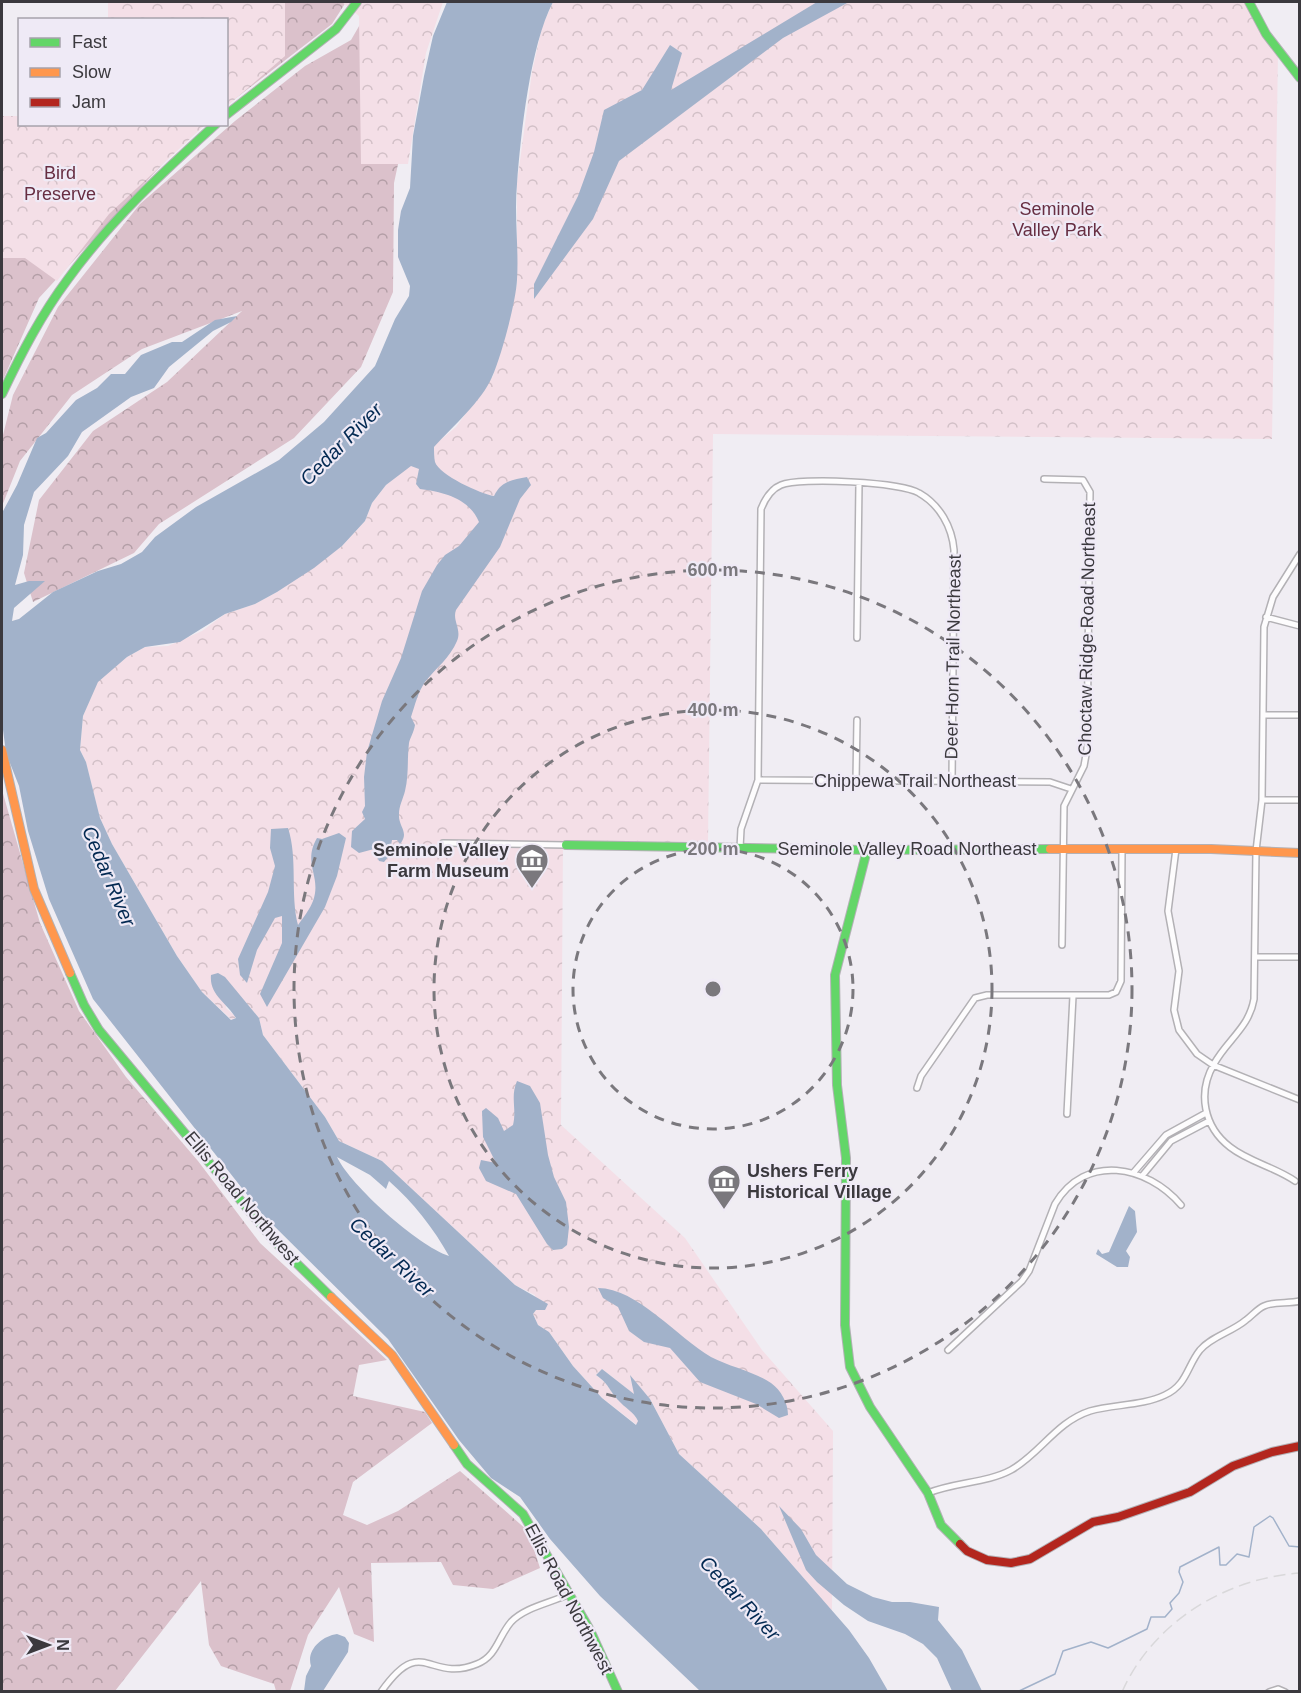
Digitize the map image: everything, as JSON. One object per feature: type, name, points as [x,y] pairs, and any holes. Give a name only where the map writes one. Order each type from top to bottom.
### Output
[{"type":"street","points":[[228,113],[336,29],[357,2]]},
{"type":"street","points":[[1249,2],[1266,34],[1299,78]]},
{"type":"street","points":[[2,394],[44,312],[78,261],[125,208],[214,126]]},
{"type":"street","name":"Choctaw Ridge Road Northeast","points":[[1044,479],[1083,480],[1090,492],[1087,749],[1084,766],[1064,806],[1062,945]]},
{"type":"street","name":"Deer Horn Trail Northeast","points":[[758,780],[761,509],[771,491],[789,483],[859,483],[894,484],[920,493],[940,512],[953,539],[952,781]]},
{"type":"street","points":[[857,638],[859,483]]},
{"type":"street","points":[[1295,1182],[1282,1172],[1232,1149],[1215,1132],[1206,1113],[1205,1091],[1213,1065],[1241,1031],[1252,1011],[1256,851],[1262,800],[1266,617],[1273,597],[1299,554]]},
{"type":"street","points":[[1266,617],[1299,626]]},
{"type":"street","points":[[1263,715],[1299,715]]},
{"type":"street","points":[[856,781],[857,720]]},
{"type":"street","name":"Ellis Road Northwest","points":[[2,750],[34,889],[84,1005],[99,1030],[276,1243],[392,1355],[467,1464],[522,1514],[590,1630],[618,1692]]},
{"type":"street","points":[[740,848],[741,829],[758,780]]},
{"type":"street","name":"Chippewa Trail Northeast","points":[[758,780],[1050,782],[1071,789]]},
{"type":"street","points":[[1262,800],[1299,800]]},
{"type":"street","name":"Seminole Valley Road Northeast","points":[[443,843],[867,850],[1176,849],[1299,853]]},
{"type":"street","points":[[1176,849],[1168,910],[1179,971],[1174,1010],[1179,1030],[1186,1043],[1213,1065],[1299,1100]]},
{"type":"street","points":[[867,850],[835,975],[837,1085],[846,1158],[845,1325],[850,1367],[870,1407],[928,1493],[941,1526],[967,1551],[987,1560],[1011,1563],[1041,1554],[1092,1522],[1118,1517],[1190,1492],[1233,1466],[1272,1452],[1299,1446]]},
{"type":"street","points":[[917,1088],[921,1076],[975,998],[987,995],[1110,995],[1119,987],[1122,850]]},
{"type":"street","points":[[1255,957],[1299,957]]},
{"type":"street","points":[[1067,1114],[1073,996]]},
{"type":"street","points":[[1134,1172],[1144,1157],[1166,1135],[1206,1113]]},
{"type":"street","points":[[1142,1176],[1171,1141],[1209,1121]]},
{"type":"street","points":[[948,1350],[993,1311],[1029,1271],[1055,1204],[1070,1185],[1101,1170],[1134,1172],[1170,1193],[1181,1205]]},
{"type":"street","points":[[928,1493],[959,1482],[989,1479],[1008,1472],[1026,1461],[1050,1435],[1070,1421],[1089,1412],[1165,1396],[1181,1384],[1199,1351],[1207,1343],[1234,1329],[1264,1306],[1299,1301]]},
{"type":"street","points":[[381,1692],[396,1671],[412,1662],[423,1662],[451,1670],[481,1663],[489,1657],[511,1622],[521,1614],[569,1594]]},
{"type":"street","points":[[1269,1692],[1278,1689],[1285,1692]]},
{"type":"green space","points":[[108,2],[285,2],[285,56],[228,105],[228,18],[108,18]]},
{"type":"green space","points":[[124,2],[346,2],[332,24],[228,104],[228,18],[119,18]]},
{"type":"green space","points":[[342,2],[443,2],[426,53],[408,164],[361,164],[359,16]]},
{"type":"green space","points":[[373,2],[425,37],[394,183],[393,292],[361,367],[294,438],[159,524],[134,553],[33,602],[24,573],[39,500],[93,431],[167,382],[242,311],[142,349],[72,395],[20,461],[2,506],[2,439],[13,395],[58,307],[140,204],[235,121],[305,66],[351,40]]},
{"type":"green space","name":"Seminole Valley Park","points":[[553,2],[1249,2],[1278,53],[1272,439],[713,434],[708,842],[563,841],[561,1125],[685,1238],[762,1350],[833,1431],[832,1611],[761,1529],[679,1454],[650,1399],[630,1377],[635,1395],[602,1369],[596,1375],[634,1415],[638,1421],[637,1425],[602,1398],[573,1366],[549,1332],[538,1325],[533,1314],[536,1310],[535,1295],[515,1285],[382,1161],[339,1141],[325,1117],[263,1035],[259,1018],[224,977],[226,1008],[236,1017],[232,1020],[202,992],[177,956],[112,844],[100,818],[86,762],[80,750],[83,716],[97,682],[127,657],[145,647],[168,646],[202,631],[225,614],[255,604],[277,592],[342,546],[365,521],[372,503],[386,485],[456,427],[493,376],[517,284],[517,183],[532,72],[542,27]]},
{"type":"green space","name":"Bird Preserve","points":[[2,116],[18,116],[18,126],[204,126],[109,214],[57,281],[25,258],[2,258]]},
{"type":"green space","name":"Bird Preserve","points":[[87,126],[193,131],[39,298],[2,382],[2,128]]},
{"type":"green space","points":[[2,790],[40,923],[79,1011],[126,1077],[198,1161],[260,1243],[387,1360],[359,1365],[353,1396],[425,1412],[432,1423],[353,1482],[343,1515],[367,1525],[398,1511],[460,1471],[528,1531],[540,1568],[493,1589],[453,1585],[441,1562],[371,1563],[374,1642],[354,1634],[339,1587],[308,1635],[290,1691],[276,1691],[274,1684],[221,1666],[209,1645],[201,1581],[115,1691],[2,1691]]},
{"type":"water","name":"Cedar River","points":[[447,2],[553,2],[538,42],[524,116],[516,196],[517,280],[508,329],[496,368],[487,386],[474,404],[434,447],[435,462],[444,473],[480,492],[494,496],[504,484],[527,477],[531,485],[520,499],[500,547],[456,610],[458,637],[454,647],[420,690],[411,717],[415,725],[409,743],[406,785],[399,811],[404,833],[403,840],[400,844],[397,840],[392,840],[389,856],[384,862],[379,861],[374,849],[359,853],[351,847],[352,831],[365,819],[362,812],[365,806],[364,777],[367,752],[382,701],[401,658],[422,591],[445,555],[459,546],[479,522],[475,514],[462,502],[446,494],[420,489],[416,484],[419,469],[411,466],[386,485],[372,503],[365,521],[342,546],[314,568],[277,592],[255,604],[225,614],[180,642],[145,647],[127,657],[98,682],[83,716],[80,750],[86,762],[100,818],[112,844],[177,956],[202,992],[231,1020],[236,1018],[216,993],[211,982],[211,975],[218,973],[225,977],[259,1018],[263,1035],[325,1117],[339,1141],[382,1161],[515,1285],[548,1304],[545,1310],[536,1310],[533,1314],[538,1325],[549,1332],[573,1366],[602,1398],[636,1425],[638,1421],[634,1415],[596,1375],[602,1369],[634,1394],[630,1375],[650,1399],[679,1454],[761,1529],[849,1630],[888,1691],[700,1691],[600,1596],[550,1539],[520,1497],[491,1478],[459,1440],[388,1339],[263,1215],[93,999],[49,899],[28,831],[19,786],[6,753],[2,722],[2,513],[37,438],[46,433],[76,400],[97,388],[111,374],[125,374],[141,355],[172,342],[182,342],[215,320],[237,316],[231,322],[213,331],[169,367],[154,388],[131,397],[82,432],[68,456],[34,492],[24,525],[23,555],[15,585],[29,581],[45,581],[14,608],[12,621],[19,619],[53,592],[98,571],[121,564],[142,552],[155,537],[196,507],[279,460],[324,422],[375,366],[395,319],[409,296],[410,286],[398,257],[398,230],[401,211],[410,188],[413,136],[433,36]],"holes":[[[337,1157],[370,1175],[386,1189],[389,1181],[415,1207],[449,1256],[420,1240],[386,1213],[356,1183]]]},
{"type":"water","points":[[817,2],[849,2],[783,38],[619,161],[593,219],[534,299],[534,284],[578,196],[594,152],[604,110],[642,90],[670,45],[682,53],[671,90]]},
{"type":"water","points":[[288,828],[293,852],[294,901],[298,925],[310,907],[315,892],[311,855],[317,838],[322,839],[339,833],[346,838],[337,876],[325,907],[267,1007],[260,994],[282,943],[282,916],[275,918],[257,950],[247,983],[240,975],[238,959],[268,892],[275,866],[270,848],[271,829]]},
{"type":"water","points":[[517,1081],[530,1086],[540,1103],[548,1155],[554,1177],[566,1202],[569,1227],[567,1245],[562,1249],[553,1250],[547,1244],[516,1194],[486,1181],[479,1168],[481,1160],[496,1163],[483,1137],[482,1111],[486,1108],[498,1118],[504,1131],[513,1125],[514,1092]]},
{"type":"water","points":[[1129,1206],[1135,1211],[1137,1232],[1126,1251],[1130,1257],[1128,1267],[1117,1267],[1096,1254],[1098,1249],[1102,1254],[1109,1252]]},
{"type":"water","points":[[598,1288],[613,1290],[627,1296],[657,1315],[711,1357],[771,1383],[783,1397],[788,1415],[779,1418],[756,1404],[700,1382],[670,1348],[644,1342],[629,1331],[618,1307],[603,1298]]},
{"type":"water","points":[[779,1506],[801,1529],[816,1555],[847,1584],[873,1597],[892,1602],[910,1602],[939,1607],[938,1620],[962,1650],[982,1691],[952,1691],[937,1658],[923,1644],[905,1634],[868,1621],[844,1605],[817,1582],[806,1570]]},
{"type":"water","points":[[337,1634],[345,1637],[349,1643],[348,1652],[323,1691],[304,1691],[313,1649],[321,1641]]},
{"type":"waterway","points":[[1017,1692],[1055,1674],[1063,1651],[1091,1642],[1108,1648],[1147,1629],[1151,1617],[1165,1617],[1172,1609],[1170,1603],[1179,1593],[1183,1582],[1179,1572],[1180,1567],[1219,1547],[1220,1565],[1226,1565],[1237,1554],[1249,1557],[1254,1527],[1270,1516],[1289,1546],[1300,1547]]},
{"type":"railway","points":[[1122,1692],[1152,1645],[1172,1625],[1195,1608],[1219,1594],[1245,1584],[1300,1573]]},
{"type":"traffic: fast","points":[[228,113],[336,29],[357,2]]},
{"type":"traffic: fast","points":[[1249,2],[1266,34],[1300,78]]},
{"type":"traffic: fast","points":[[2,394],[40,321],[84,258],[138,198],[214,126]]},
{"type":"traffic: fast","points":[[566,845],[867,850],[1050,849]]},
{"type":"traffic: fast","points":[[867,850],[835,975],[837,1085],[846,1158],[845,1325],[850,1367],[870,1407],[928,1493],[941,1525],[960,1544]]},
{"type":"traffic: fast","points":[[70,973],[84,1005],[99,1030],[276,1243],[331,1297]]},
{"type":"traffic: fast","points":[[454,1445],[467,1464],[523,1514],[590,1630],[618,1692]]},
{"type":"traffic: slow","points":[[2,750],[34,889],[70,973]]},
{"type":"traffic: slow","points":[[1050,849],[1211,849],[1300,853]]},
{"type":"traffic: slow","points":[[331,1297],[392,1355],[454,1445]]},
{"type":"traffic: jam","points":[[960,1544],[967,1551],[987,1560],[1011,1563],[1030,1559],[1093,1522],[1118,1517],[1190,1492],[1233,1466],[1272,1452],[1300,1446]]},
{"type":"place","name":"Seminole Valley Farm Museum","points":[[532,889]]},
{"type":"place","name":"Ushers Ferry Historical Village","points":[[724,1210]]}]
